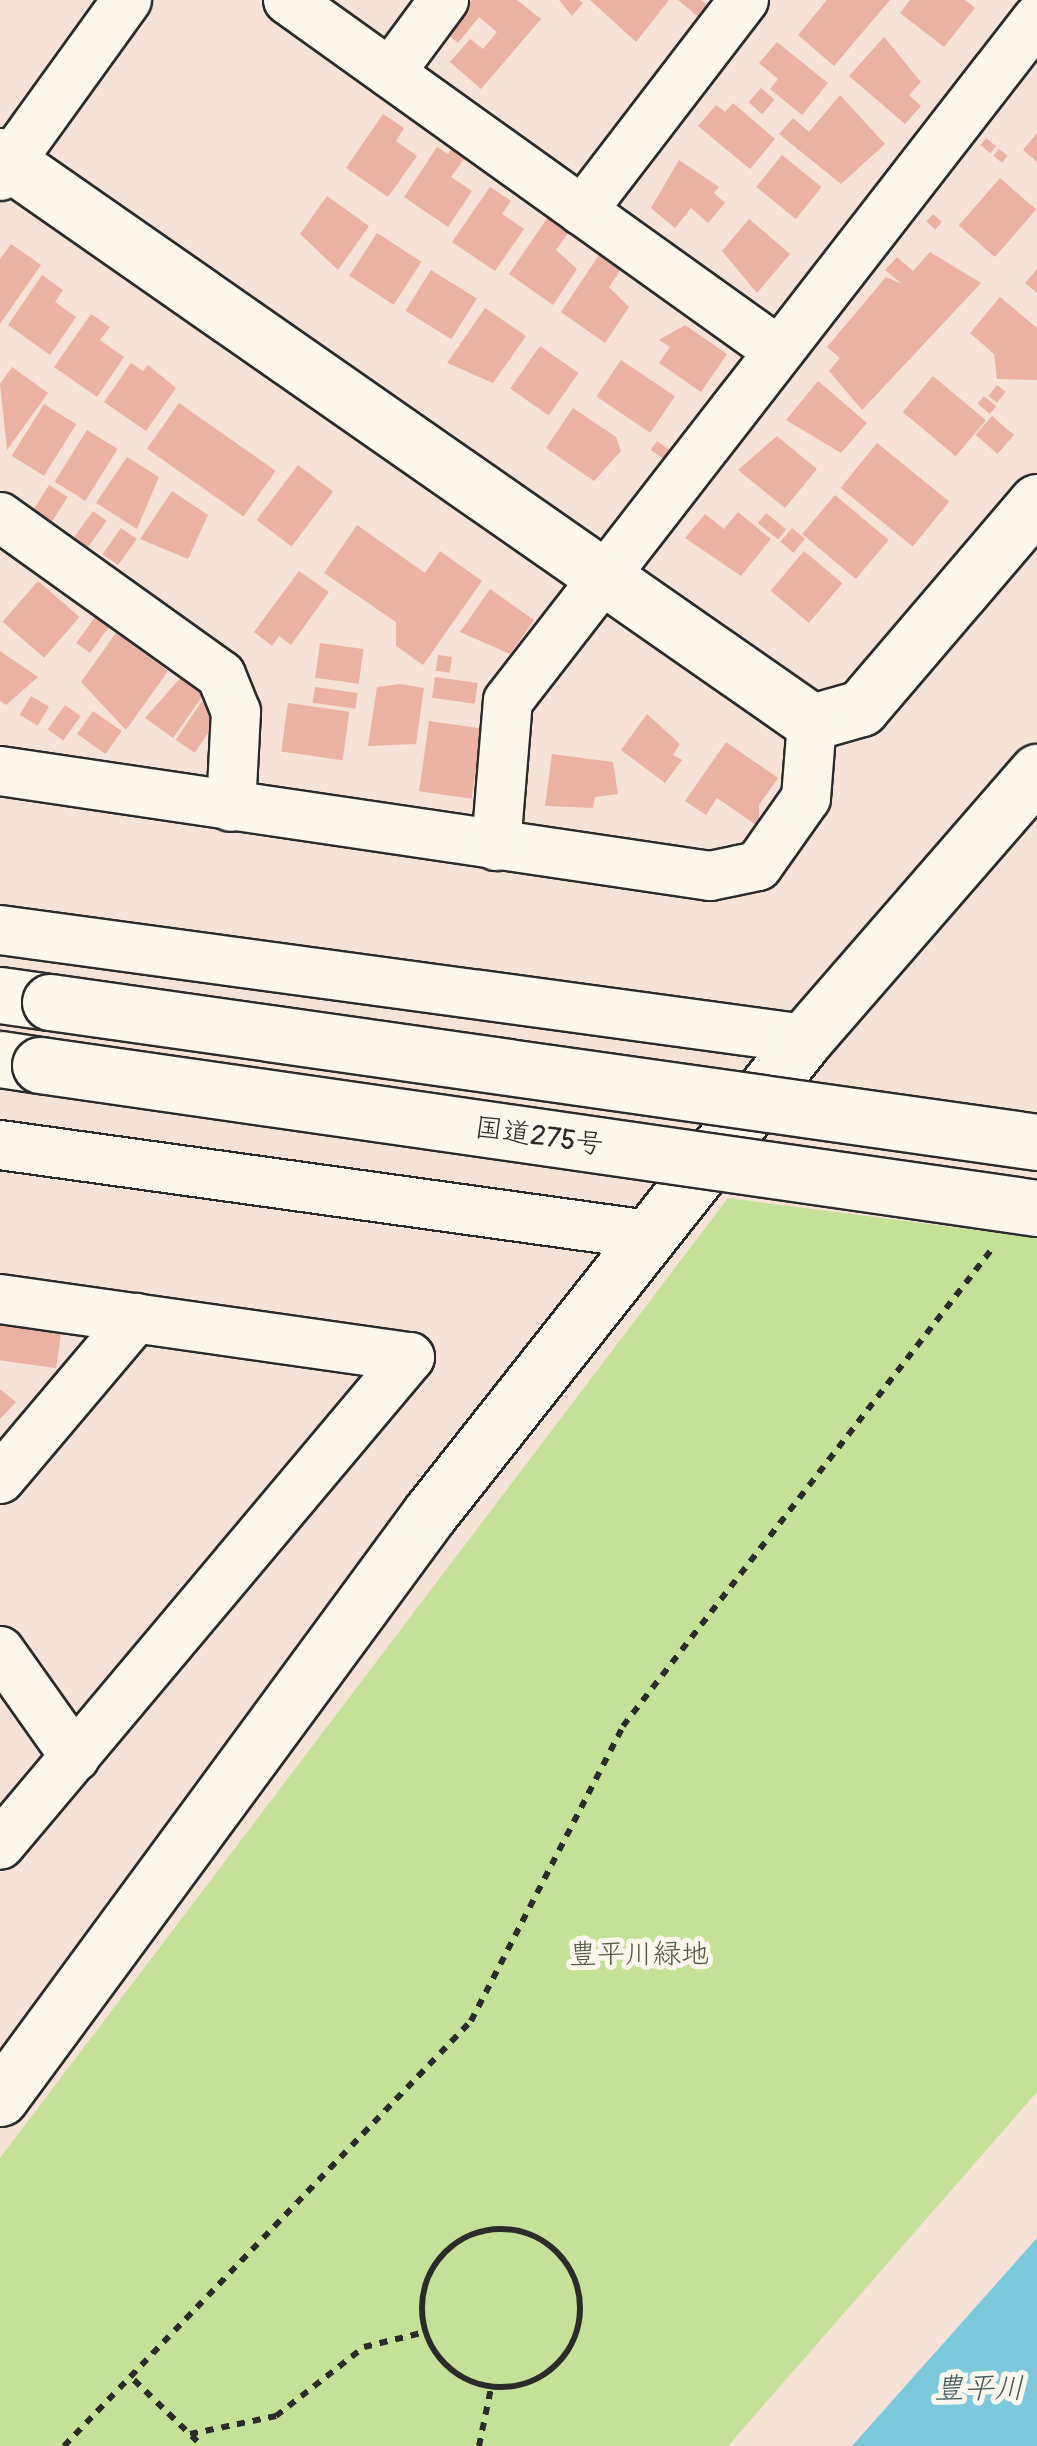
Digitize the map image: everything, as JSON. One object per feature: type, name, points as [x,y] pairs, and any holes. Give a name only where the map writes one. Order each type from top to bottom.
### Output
[{"type":"main road","points":[[3,165],[598,580],[812,722],[861,708],[1037,502]]},
{"type":"main road","points":[[0,2098],[273,1721],[650,1235],[806,1040],[1037,772]]},
{"type":"main road","points":[[25,999],[1037,1142]]},
{"type":"main road","name":"国道275号","points":[[20,1062],[1022,1221]]},
{"type":"street","points":[[3,165],[127,0]]},
{"type":"street","points":[[288,0],[774,348]]},
{"type":"street","points":[[390,73],[444,0]]},
{"type":"street","points":[[582,211],[744,0]]},
{"type":"street","points":[[496,846],[508,701],[774,348],[1037,19]]},
{"type":"street","points":[[0,517],[221,675],[236,712],[231,807]]},
{"type":"street","points":[[0,772],[710,876],[758,866],[806,798],[812,722]]},
{"type":"street","points":[[0,930],[806,1040]]},
{"type":"street","points":[[0,1145],[650,1235]]},
{"type":"street","points":[[0,1299],[410,1358],[0,1845]]},
{"type":"street","points":[[0,1479],[136,1318]]},
{"type":"street","points":[[0,1651],[74,1757]]},
{"type":"path","points":[[64,2446],[134,2380],[471,2022],[623,1726],[1022,1221]]},
{"type":"path","points":[[498,2228],[547,2243],[577,2284],[576,2336],[544,2376],[491,2388],[444,2365],[425,2332],[422,2290],[450,2246],[498,2228]]},
{"type":"path","points":[[190,2434],[276,2416],[364,2347],[425,2332]]},
{"type":"path","points":[[134,2380],[202,2446]]},
{"type":"path","points":[[479,2446],[491,2388]]},
{"type":"green space","name":"豊平川緑地","points":[[728,1198],[1037,1238],[1037,2092],[728,2446],[0,2446],[0,2158]]},
{"type":"water","name":"豊平川","points":[[1037,2238],[1037,2446],[852,2446]]},
{"type":"building","points":[[472,0],[517,0],[541,19],[481,89],[450,62],[470,39],[483,49],[497,32],[479,17],[458,43],[445,32]]},
{"type":"building","points":[[559,0],[579,0],[583,3],[572,16]]},
{"type":"building","points":[[590,0],[669,0],[636,42]]},
{"type":"building","points":[[678,0],[701,0],[710,7],[701,19]]},
{"type":"building","points":[[827,0],[890,0],[834,66],[798,35]]},
{"type":"building","points":[[910,0],[965,0],[975,8],[944,47],[900,13]]},
{"type":"building","points":[[884,37],[921,82],[909,95],[921,106],[905,124],[849,76]]},
{"type":"building","points":[[777,42],[828,83],[802,115],[770,89],[778,79],[759,63]]},
{"type":"building","points":[[761,88],[775,100],[762,114],[749,102]]},
{"type":"building","points":[[840,95],[885,144],[841,184],[779,134],[793,118],[809,132]]},
{"type":"building","points":[[733,103],[775,139],[750,169],[698,126],[716,105],[725,112]]},
{"type":"building","points":[[383,114],[404,128],[396,141],[417,156],[388,197],[346,168]]},
{"type":"building","points":[[1037,133],[1037,162],[1023,150]]},
{"type":"building","points":[[986,138],[996,146],[990,153],[980,145]]},
{"type":"building","points":[[453,146],[466,156],[451,177],[472,191],[448,227],[404,197],[437,147],[448,154]]},
{"type":"building","points":[[999,149],[1008,156],[1002,163],[993,156]]},
{"type":"building","points":[[782,155],[822,187],[796,219],[756,187]]},
{"type":"building","points":[[679,160],[719,187],[714,193],[725,203],[708,223],[691,208],[675,228],[651,208]]},
{"type":"building","points":[[1000,178],[1036,209],[995,257],[959,226]]},
{"type":"building","points":[[490,187],[511,201],[502,214],[524,229],[495,271],[452,242]]},
{"type":"building","points":[[327,196],[369,226],[338,270],[300,234]]},
{"type":"building","points":[[933,214],[942,222],[935,229],[926,221]]},
{"type":"building","points":[[548,217],[569,232],[556,250],[577,269],[553,305],[509,274]]},
{"type":"building","points":[[749,219],[790,254],[757,293],[722,251]]},
{"type":"building","points":[[377,233],[421,262],[394,305],[349,276]]},
{"type":"building","points":[[11,244],[41,265],[0,324],[0,259]]},
{"type":"building","points":[[930,252],[981,283],[862,410],[829,371],[840,358],[827,347],[886,277],[902,284],[885,270],[897,257],[913,271]]},
{"type":"building","points":[[599,255],[621,269],[609,287],[629,307],[605,343],[561,312]]},
{"type":"building","points":[[1037,269],[1037,293],[1025,283]]},
{"type":"building","points":[[431,270],[477,299],[451,339],[406,311]]},
{"type":"building","points":[[42,275],[63,290],[55,302],[76,317],[50,355],[8,325]]},
{"type":"building","points":[[1000,297],[1037,328],[1037,380],[997,379],[994,354],[970,333]]},
{"type":"building","points":[[485,308],[526,336],[493,383],[447,363]]},
{"type":"building","points":[[91,314],[110,327],[100,340],[124,357],[97,397],[54,367]]},
{"type":"building","points":[[685,325],[727,354],[701,392],[659,363],[670,347],[659,340]]},
{"type":"building","points":[[540,346],[579,373],[549,416],[510,389]]},
{"type":"building","points":[[621,360],[675,396],[650,433],[596,396]]},
{"type":"building","points":[[131,363],[143,371],[148,365],[176,388],[146,431],[104,402]]},
{"type":"building","points":[[12,367],[48,393],[7,450],[0,384]]},
{"type":"building","points":[[933,376],[986,420],[956,456],[903,412]]},
{"type":"building","points":[[818,381],[867,423],[841,453],[786,420]]},
{"type":"building","points":[[997,385],[1006,392],[997,403],[988,396]]},
{"type":"building","points":[[984,396],[996,406],[990,414],[978,404]]},
{"type":"building","points":[[179,403],[276,471],[244,517],[147,449]]},
{"type":"building","points":[[44,404],[76,424],[44,476],[12,456]]},
{"type":"building","points":[[573,408],[616,437],[621,451],[594,481],[546,448]]},
{"type":"building","points":[[992,416],[1014,435],[997,454],[976,435]]},
{"type":"building","points":[[87,430],[118,449],[85,501],[55,482]]},
{"type":"building","points":[[777,436],[817,469],[785,508],[738,470]]},
{"type":"building","points":[[657,441],[670,450],[664,459],[651,450]]},
{"type":"building","points":[[877,443],[949,502],[913,547],[840,488]]},
{"type":"building","points":[[127,457],[159,477],[137,529],[96,503]]},
{"type":"building","points":[[298,465],[333,491],[292,547],[256,520]]},
{"type":"building","points":[[49,485],[68,497],[52,521],[34,510]]},
{"type":"building","points":[[172,491],[208,515],[188,559],[140,539]]},
{"type":"building","points":[[835,495],[889,540],[856,579],[802,534]]},
{"type":"building","points":[[93,511],[107,521],[88,547],[74,537]]},
{"type":"building","points":[[738,512],[771,539],[741,576],[685,538],[705,514],[724,529]]},
{"type":"building","points":[[766,513],[786,529],[778,539],[758,523]]},
{"type":"building","points":[[357,525],[425,573],[440,551],[482,581],[423,665],[396,646],[396,622],[324,573]]},
{"type":"building","points":[[121,528],[137,539],[118,565],[103,554]]},
{"type":"building","points":[[792,528],[805,539],[793,553],[780,542]]},
{"type":"building","points":[[804,551],[842,583],[809,623],[771,591]]},
{"type":"building","points":[[299,571],[329,592],[291,645],[279,636],[272,646],[254,632]]},
{"type":"building","points":[[38,581],[80,617],[44,658],[3,622]]},
{"type":"building","points":[[490,589],[534,620],[510,654],[460,632]]},
{"type":"building","points":[[98,613],[112,623],[90,653],[76,643]]},
{"type":"building","points":[[116,633],[168,671],[126,730],[81,682]]},
{"type":"building","points":[[320,643],[364,649],[359,684],[315,678]]},
{"type":"building","points":[[0,651],[38,677],[6,705],[0,701]]},
{"type":"building","points":[[438,655],[452,657],[450,673],[436,671]]},
{"type":"building","points":[[183,675],[206,691],[173,738],[145,718]]},
{"type":"building","points":[[435,677],[478,683],[475,704],[432,698]]},
{"type":"building","points":[[400,684],[424,688],[416,744],[368,746],[377,687]]},
{"type":"building","points":[[315,687],[358,693],[355,709],[313,703]]},
{"type":"building","points":[[31,696],[49,707],[38,726],[20,715]]},
{"type":"building","points":[[202,701],[221,714],[195,753],[176,740]]},
{"type":"building","points":[[288,703],[349,712],[343,760],[281,752]]},
{"type":"building","points":[[65,705],[81,716],[63,740],[48,730]]},
{"type":"building","points":[[93,711],[122,731],[106,754],[77,734]]},
{"type":"building","points":[[647,714],[680,744],[673,755],[682,760],[665,783],[621,750]]},
{"type":"building","points":[[429,721],[481,728],[472,799],[419,791]]},
{"type":"building","points":[[726,742],[778,778],[759,805],[759,827],[717,798],[706,815],[685,801]]},
{"type":"building","points":[[552,754],[613,762],[618,794],[595,797],[593,808],[545,806]]},
{"type":"building","points":[[0,1322],[61,1331],[56,1368],[0,1360]]},
{"type":"building","points":[[0,1389],[16,1402],[0,1419]]}]
